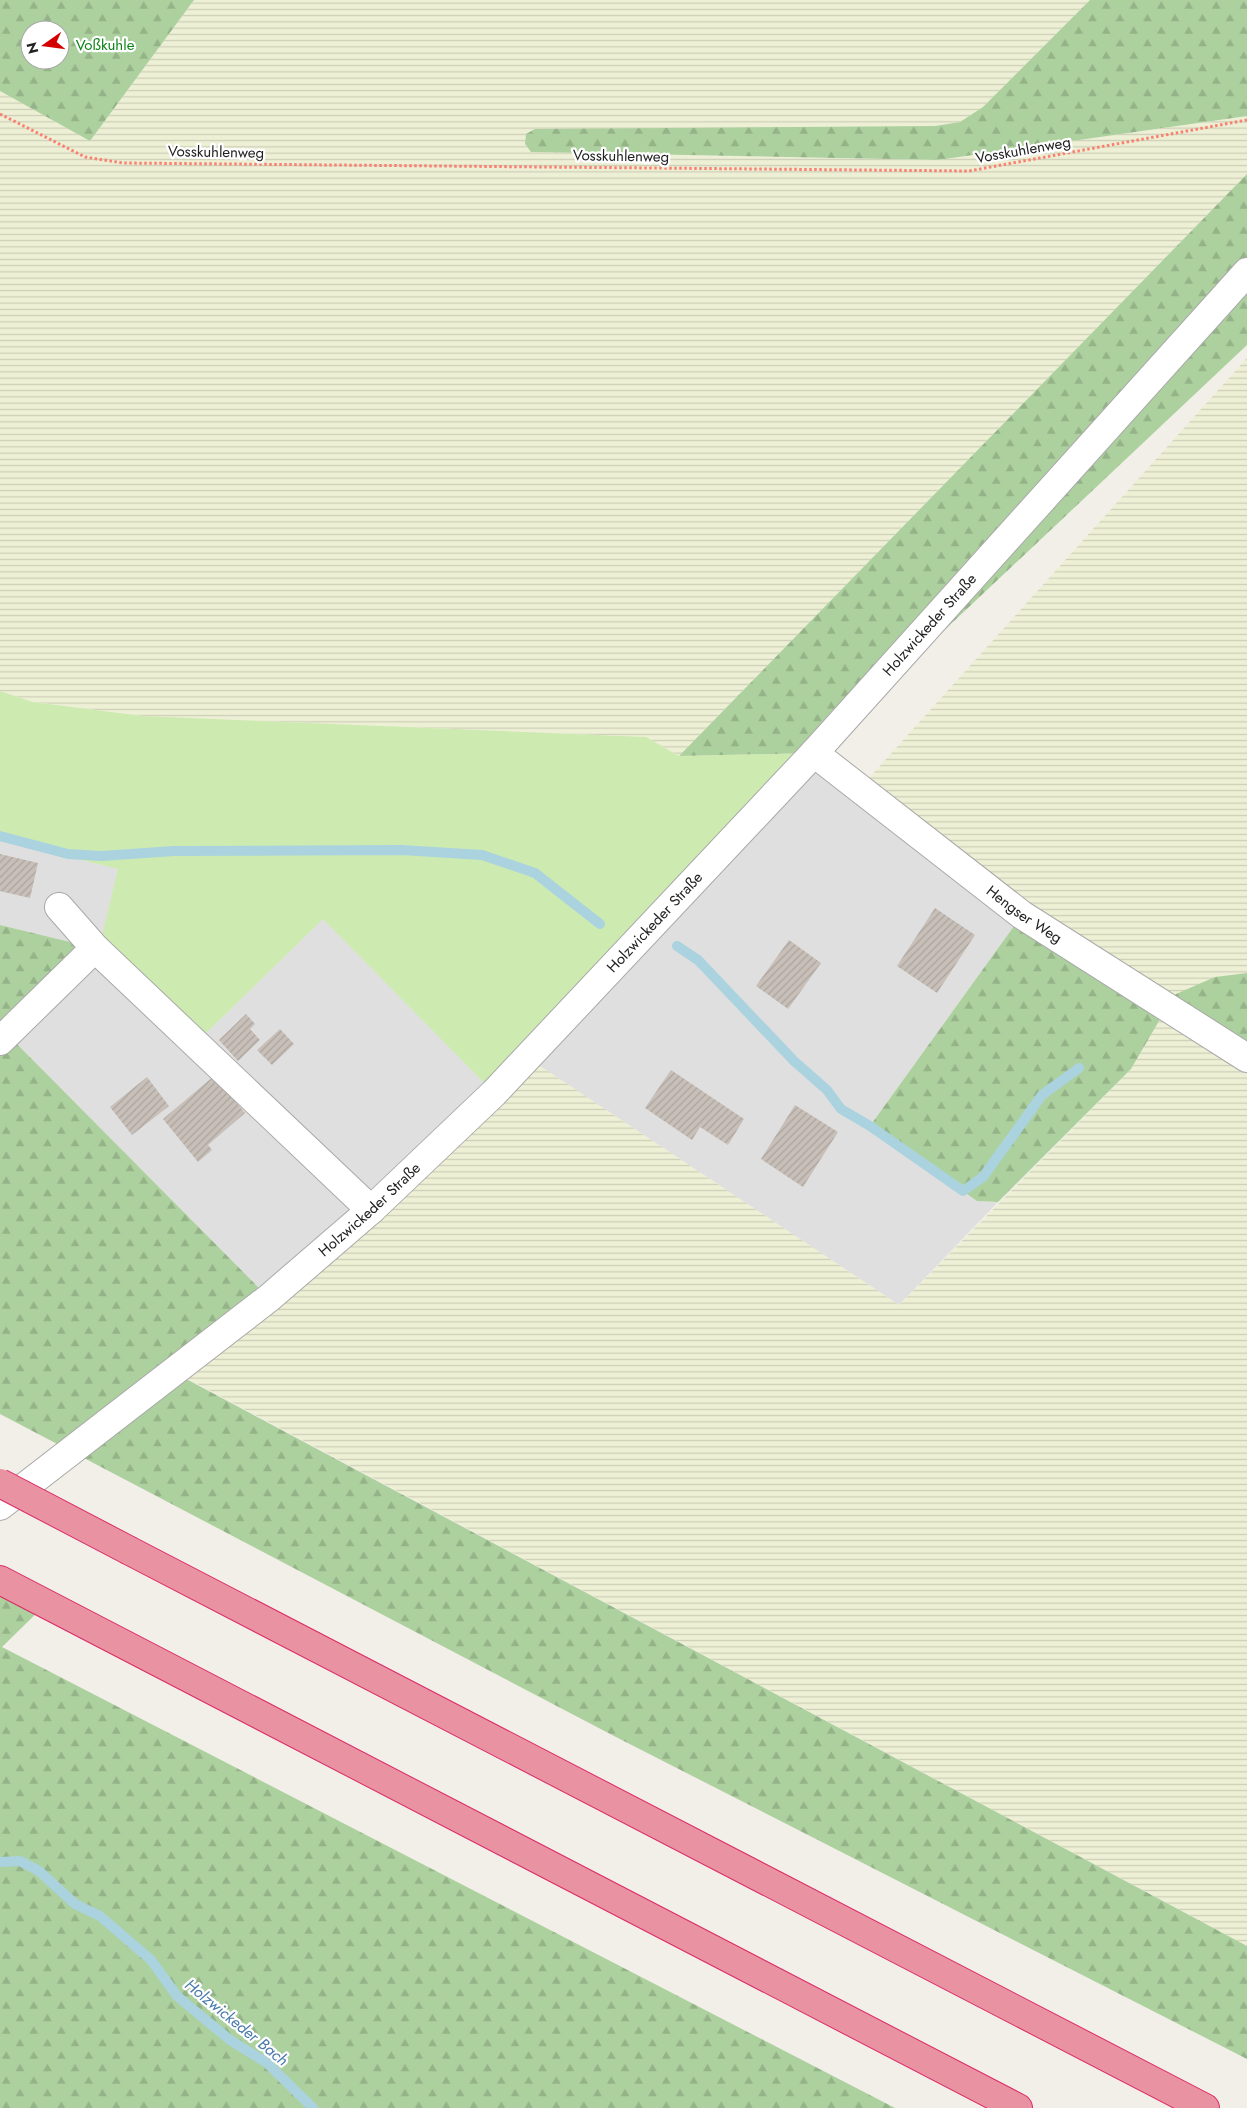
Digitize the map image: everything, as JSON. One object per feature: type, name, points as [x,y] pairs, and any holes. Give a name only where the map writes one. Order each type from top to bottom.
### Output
[{"type":"highway","points":[[0,1483],[1205,2108]]},
{"type":"highway","points":[[0,1580],[1018,2108]]},
{"type":"street","name":"Holzwickeder Straße","points":[[0,1506],[269,1298],[371,1210],[528,1058],[814,753],[1247,272]]},
{"type":"street","name":"Hengser Weg","points":[[814,753],[1022,915],[1247,1058]]},
{"type":"street","points":[[59,907],[95,948],[371,1210]]},
{"type":"street","points":[[0,1041],[95,948]]},
{"type":"path","name":"Vosskuhlenweg","points":[[0,114],[85,157],[123,163],[969,171],[1247,120]]},
{"type":"shaded area","points":[[814,753],[1022,915],[870,1126],[977,1201],[998,1202],[899,1305],[528,1058]]},
{"type":"shaded area","points":[[0,840],[119,869],[199,1040],[323,918],[494,1093],[269,1298],[7,1034],[95,948],[0,925]]},
{"type":"green space","name":"Voßkuhle","points":[[0,0],[194,0],[90,141],[0,91]]},
{"type":"green space","points":[[194,0],[1090,0],[983,107],[960,122],[935,126],[525,144],[531,152],[938,160],[1247,116],[1247,174],[679,756],[646,737],[143,716],[33,702],[0,691],[0,91],[90,141]]},
{"type":"green space","points":[[1090,0],[1247,0],[1247,116],[938,160],[531,152],[525,144],[526,134],[535,129],[935,126],[960,122],[983,107]]},
{"type":"green space","points":[[1247,174],[1247,345],[814,753],[679,756]]},
{"type":"green space","points":[[1247,358],[1247,973],[1229,975],[1247,1058],[1247,1946],[175,1372],[528,1058],[899,1305],[1131,1069],[1166,1009],[860,788]]},
{"type":"green space","points":[[0,691],[33,702],[143,716],[646,737],[679,756],[814,753],[494,1093],[323,919],[199,1040],[101,940],[118,869],[0,840]]},
{"type":"green space","points":[[1022,915],[1166,1009],[1131,1069],[998,1202],[977,1201],[870,1126]]},
{"type":"green space","points":[[0,925],[95,948],[7,1034],[269,1298],[175,1373],[1247,1946],[1247,2059],[614,1736],[0,1414]]},
{"type":"green space","points":[[1247,973],[1247,1058],[1166,1009],[1176,994],[1215,977]]},
{"type":"green space","points":[[0,1580],[46,1604],[2,1647],[895,2108],[0,2108]]},
{"type":"building","points":[[0,854],[38,863],[30,898],[0,891]]},
{"type":"building","points":[[935,908],[975,935],[937,993],[897,966]]},
{"type":"building","points":[[789,940],[821,963],[788,1009],[756,986]]},
{"type":"building","points":[[246,1014],[255,1024],[250,1029],[260,1040],[238,1061],[219,1040]]},
{"type":"building","points":[[280,1029],[294,1044],[272,1065],[257,1050]]},
{"type":"building","points":[[671,1070],[744,1119],[728,1145],[700,1127],[692,1140],[645,1108]]},
{"type":"building","points":[[214,1076],[245,1113],[208,1145],[212,1150],[198,1162],[163,1119]]},
{"type":"building","points":[[147,1077],[169,1106],[132,1135],[110,1107]]},
{"type":"building","points":[[795,1105],[838,1132],[803,1187],[761,1159]]},
{"type":"waterway","points":[[0,836],[68,854],[101,856],[174,851],[401,850],[482,855],[535,873],[600,924]]},
{"type":"waterway","points":[[677,946],[698,960],[794,1061],[827,1090],[841,1109],[870,1126],[963,1191],[983,1177],[1042,1095],[1079,1068]]},
{"type":"waterway","name":"Holzwickeder Bach","points":[[0,1862],[20,1861],[39,1871],[75,1904],[100,1916],[151,1960],[177,1996],[230,2040],[267,2063],[313,2108]]}]
